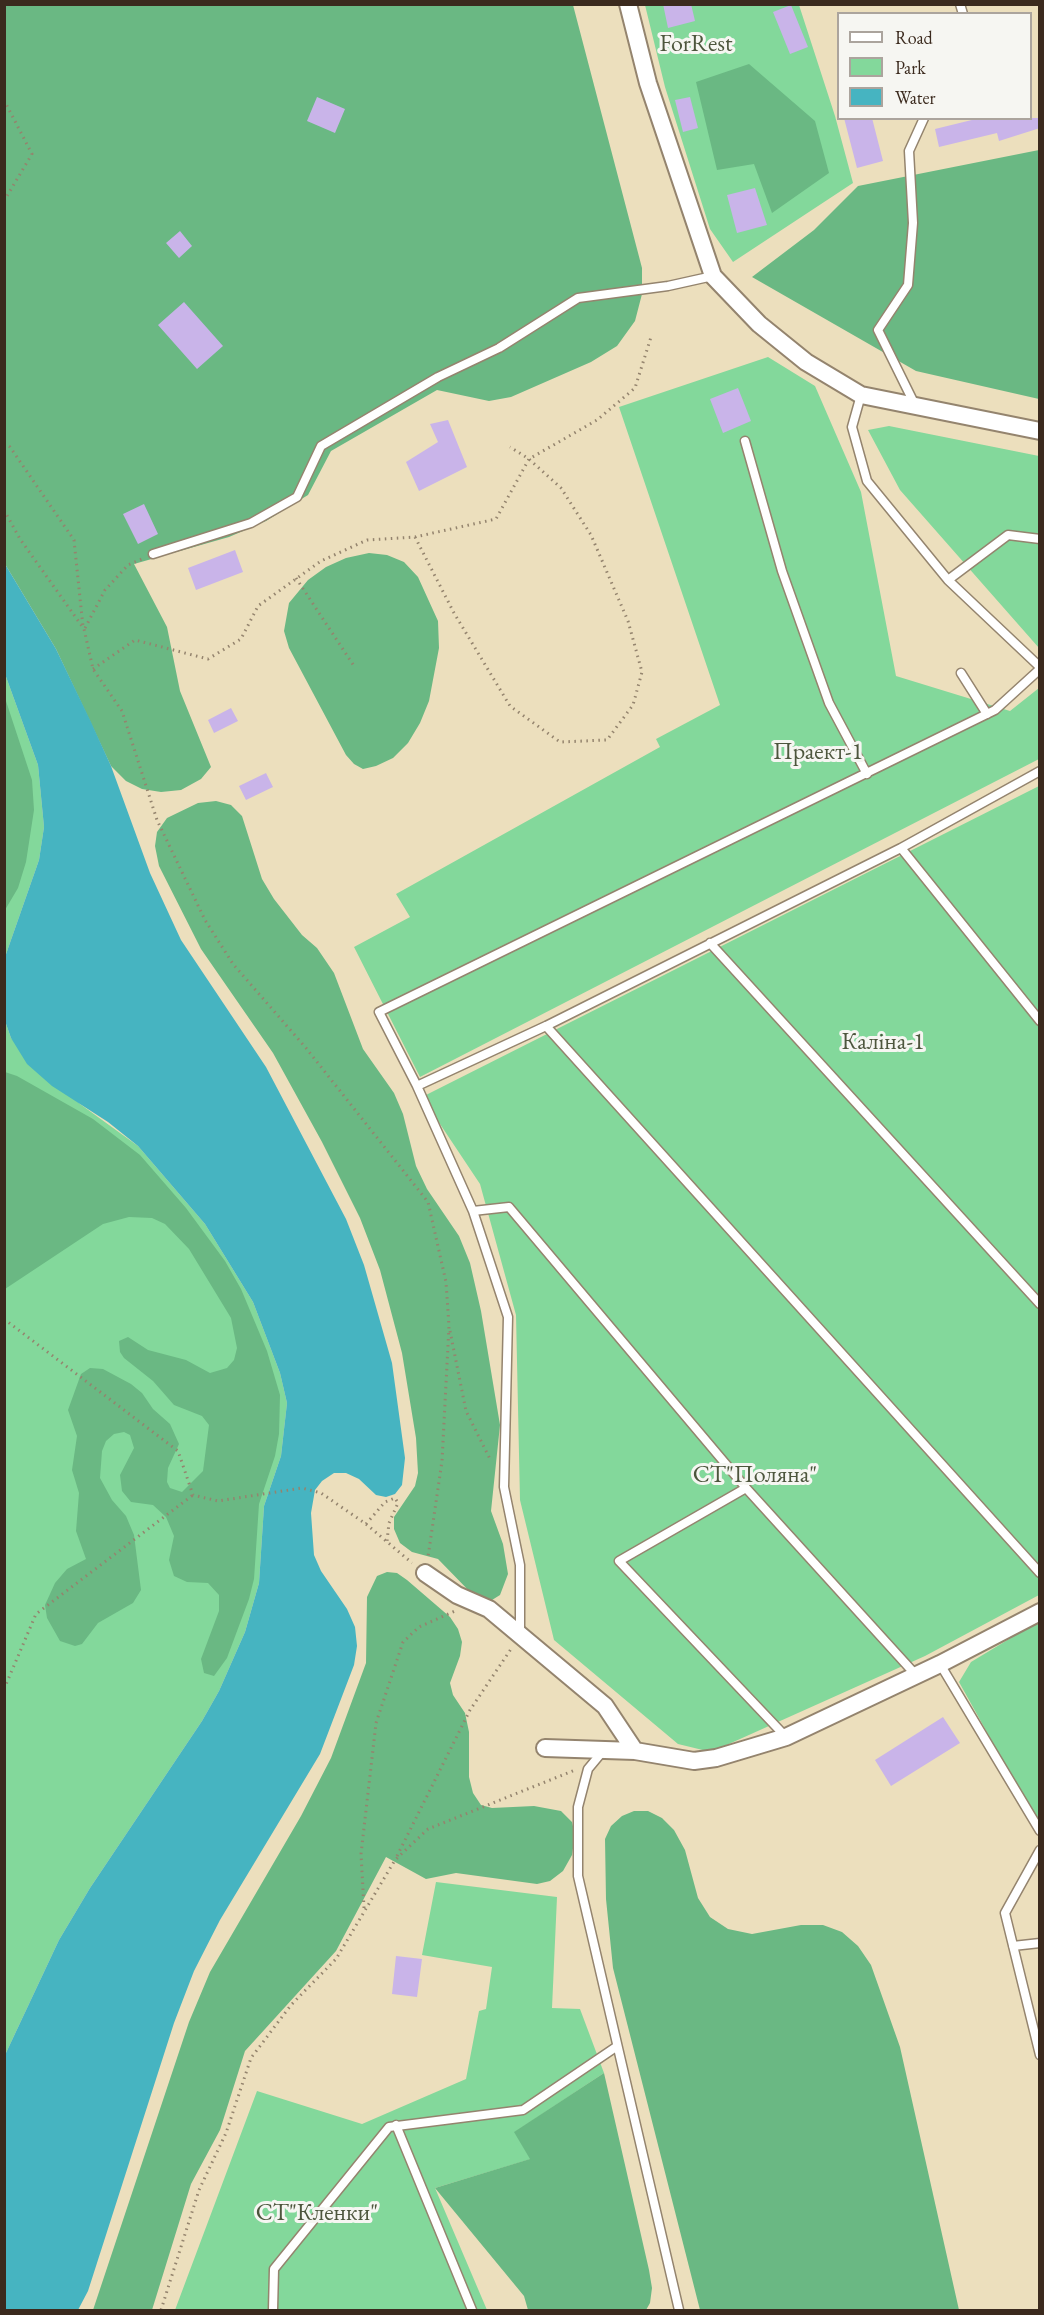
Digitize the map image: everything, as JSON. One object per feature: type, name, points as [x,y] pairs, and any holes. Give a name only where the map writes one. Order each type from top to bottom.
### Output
[{"type":"street","points":[[628,4],[648,83],[713,276],[759,324],[806,363],[861,395],[1040,431]]},
{"type":"street","points":[[425,1573],[457,1595],[480,1604],[605,1706],[635,1751]]},
{"type":"street","points":[[545,1748],[607,1748],[704,1761],[786,1737],[940,1664],[1040,1612]]},
{"type":"lane","points":[[916,405],[878,330],[908,285],[914,223],[909,151],[923,120]]},
{"type":"lane","points":[[153,554],[251,524],[297,497],[321,446],[438,377],[499,348],[578,298],[668,286],[713,276]]},
{"type":"lane","points":[[520,1636],[520,1565],[504,1487],[508,1317],[473,1211],[417,1086],[379,1012],[995,710],[1040,668],[948,579],[867,481],[852,427],[861,395]]},
{"type":"lane","points":[[745,441],[782,571],[828,703],[867,774]]},
{"type":"lane","points":[[948,579],[1008,535],[1040,539]]},
{"type":"lane","points":[[961,673],[987,714]]},
{"type":"lane","points":[[417,1086],[546,1026],[901,848],[1040,771]]},
{"type":"lane","points":[[901,848],[1040,1021]]},
{"type":"lane","points":[[710,943],[1040,1304]]},
{"type":"lane","points":[[546,1026],[1040,1573]]},
{"type":"lane","points":[[473,1211],[509,1207],[747,1488],[915,1674]]},
{"type":"lane","points":[[747,1488],[619,1562],[786,1737]]},
{"type":"lane","points":[[940,1664],[1040,1831]]},
{"type":"lane","points":[[607,1748],[591,1763],[585,1776],[578,1807],[578,1876],[679,2310]]},
{"type":"lane","points":[[1040,1850],[1005,1913],[1040,2055]]},
{"type":"lane","points":[[1013,1946],[1040,1943]]},
{"type":"lane","points":[[273,2310],[274,2269],[389,2127],[523,2110],[616,2047]]},
{"type":"lane","points":[[396,2126],[472,2310]]},
{"type":"path","points":[[4,100],[32,153],[4,201]]},
{"type":"path","points":[[93,669],[135,640],[208,660],[241,639],[258,606],[321,561],[367,540],[415,537],[496,519],[529,459],[597,420],[635,387],[651,337]]},
{"type":"path","points":[[4,443],[10,447],[74,540],[84,629],[93,669],[122,711],[157,820],[205,920],[233,964],[306,1048],[428,1202],[446,1282],[449,1326],[442,1461],[425,1573]]},
{"type":"path","points":[[415,537],[454,613],[510,706],[560,742],[607,740],[633,705],[642,672],[628,621],[591,535],[561,488],[529,459],[510,447]]},
{"type":"path","points":[[4,510],[20,539],[84,629]]},
{"type":"path","points":[[84,629],[105,590],[128,565],[153,554]]},
{"type":"path","points":[[296,578],[354,666]]},
{"type":"path","points":[[4,1319],[178,1451],[193,1495]]},
{"type":"path","points":[[449,1326],[466,1411],[504,1487]]},
{"type":"path","points":[[193,1495],[218,1502],[302,1488],[329,1497],[425,1573]]},
{"type":"path","points":[[4,1689],[36,1614],[193,1495]]},
{"type":"path","points":[[366,1524],[385,1502],[395,1498],[398,1503],[389,1523],[387,1541]]},
{"type":"path","points":[[364,1910],[361,1854],[368,1774],[376,1723],[403,1642],[419,1627],[436,1618],[480,1604]]},
{"type":"path","points":[[161,2310],[199,2190],[226,2133],[251,2058],[291,2005],[336,1959],[395,1860],[470,1710],[520,1636]]},
{"type":"path","points":[[395,1860],[428,1829],[591,1763]]},
{"type":"green space","points":[[4,5],[573,5],[642,268],[642,294],[635,321],[617,346],[591,362],[511,397],[489,401],[437,390],[331,451],[308,495],[266,521],[229,537],[134,564],[167,627],[180,691],[211,767],[201,779],[181,790],[161,792],[142,789],[126,781],[111,766],[56,649],[5,564]]},
{"type":"green space","points":[[645,5],[799,5],[835,116],[853,183],[733,262],[710,229],[665,87]]},
{"type":"green space","points":[[749,64],[815,121],[829,173],[772,213],[754,164],[717,170],[696,82]]},
{"type":"green space","points":[[1039,150],[1039,399],[916,371],[752,277],[814,230],[858,186]]},
{"type":"green space","name":"Праект-1","points":[[768,357],[815,386],[861,492],[896,676],[1010,711],[1039,688],[1039,759],[420,1077],[354,947],[410,917],[396,894],[660,747],[656,739],[720,705],[619,407]]},
{"type":"green space","points":[[889,426],[1039,456],[1039,648],[900,490],[868,430]]},
{"type":"green space","points":[[369,553],[387,555],[404,562],[418,577],[438,621],[439,648],[429,701],[408,743],[393,758],[363,769],[354,764],[346,755],[289,648],[284,631],[289,603],[308,580],[326,567],[346,558]]},
{"type":"green space","points":[[5,674],[38,765],[44,827],[39,860],[5,957]]},
{"type":"green space","points":[[5,698],[32,780],[34,810],[26,862],[18,888],[5,910]]},
{"type":"green space","name":"СТ\"Поляна\"","points":[[1039,786],[1039,1595],[925,1656],[711,1752],[678,1744],[554,1640],[520,1500],[516,1315],[480,1184],[422,1097]]},
{"type":"green space","points":[[216,801],[231,805],[242,816],[262,879],[274,899],[302,935],[317,948],[334,973],[363,1049],[394,1093],[403,1114],[416,1166],[427,1189],[459,1236],[470,1263],[481,1311],[500,1425],[491,1511],[503,1544],[508,1574],[500,1595],[492,1600],[483,1600],[474,1596],[438,1559],[412,1552],[400,1543],[394,1529],[394,1517],[415,1486],[418,1473],[416,1438],[402,1353],[380,1270],[360,1218],[322,1142],[273,1053],[201,949],[159,866],[155,846],[157,832],[167,818],[198,803]]},
{"type":"green space","points":[[5,1021],[11,1038],[80,1104],[138,1146],[205,1224],[253,1302],[280,1373],[287,1403],[281,1456],[264,1506],[259,1583],[245,1632],[219,1691],[202,1721],[90,1888],[59,1940],[5,2055]]},
{"type":"green space","points":[[5,1072],[17,1076],[93,1119],[140,1155],[186,1208],[225,1261],[241,1289],[267,1351],[280,1395],[279,1434],[275,1456],[259,1504],[254,1579],[249,1599],[227,1658],[214,1676],[204,1673],[201,1659],[219,1611],[219,1595],[208,1583],[187,1582],[174,1576],[169,1560],[174,1536],[166,1517],[153,1505],[131,1502],[122,1491],[120,1475],[134,1448],[130,1435],[124,1432],[114,1434],[106,1441],[102,1451],[100,1478],[112,1500],[126,1516],[134,1535],[141,1590],[133,1603],[98,1623],[82,1644],[75,1646],[60,1641],[47,1618],[45,1605],[55,1583],[67,1569],[86,1559],[76,1531],[79,1493],[72,1470],[77,1436],[68,1410],[81,1374],[90,1368],[103,1369],[131,1384],[170,1424],[179,1444],[168,1468],[167,1482],[170,1488],[182,1492],[203,1471],[209,1425],[202,1416],[174,1405],[153,1381],[124,1358],[120,1352],[119,1341],[128,1337],[148,1350],[186,1360],[210,1373],[227,1368],[234,1360],[237,1348],[231,1318],[189,1249],[165,1224],[152,1218],[129,1217],[103,1224],[5,1289]]},
{"type":"green space","points":[[387,1572],[397,1573],[407,1580],[450,1617],[458,1629],[462,1642],[460,1656],[450,1683],[453,1695],[465,1713],[469,1732],[469,1777],[473,1793],[481,1805],[492,1808],[534,1806],[561,1811],[572,1822],[575,1835],[572,1855],[563,1871],[550,1881],[537,1884],[456,1873],[426,1879],[386,1857],[336,1951],[245,2051],[220,2130],[191,2184],[152,2310],[93,2310],[189,2022],[210,1972],[301,1816],[331,1758],[366,1663],[367,1597],[377,1576]]},
{"type":"green space","points":[[1039,1621],[1039,1826],[959,1682],[971,1662]]},
{"type":"green space","points":[[634,1811],[648,1811],[662,1818],[674,1830],[685,1850],[698,1898],[710,1917],[728,1929],[752,1934],[801,1925],[823,1925],[842,1932],[858,1946],[871,1965],[900,2047],[959,2310],[700,2310],[613,1968],[606,1899],[605,1839],[611,1826],[622,1816]]},
{"type":"green space","name":"СТ\"Кленки\"","points":[[436,1882],[557,1897],[552,2008],[580,2009],[604,2073],[515,2132],[531,2159],[435,2188],[487,2310],[175,2310],[257,2091],[362,2124],[466,2079],[479,2011],[486,2009],[492,1967],[422,1955]]},
{"type":"green space","points":[[604,2073],[649,2270],[652,2288],[650,2303],[646,2310],[528,2310],[524,2296],[435,2188],[530,2159],[514,2132]]},
{"type":"water","points":[[5,564],[56,649],[91,722],[111,766],[150,873],[181,940],[266,1067],[346,1219],[364,1265],[392,1363],[405,1458],[402,1485],[395,1494],[386,1497],[376,1495],[359,1479],[346,1473],[334,1473],[322,1481],[315,1490],[311,1513],[314,1555],[321,1571],[347,1609],[355,1627],[357,1646],[354,1665],[320,1754],[220,1920],[194,1971],[174,2023],[88,2291],[78,2310],[5,2310],[5,2055],[59,1940],[90,1888],[202,1721],[219,1691],[245,1632],[259,1583],[264,1506],[281,1456],[287,1403],[280,1373],[253,1302],[205,1224],[138,1146],[108,1122],[52,1086],[27,1064],[11,1038],[5,1021],[5,957],[39,860],[44,827],[38,765],[5,674]]},
{"type":"building","name":"ForRest","points":[[663,4],[691,4],[695,21],[668,28]]},
{"type":"building","points":[[791,5],[808,47],[790,54],[773,12]]},
{"type":"building","points":[[317,97],[345,109],[335,133],[307,121]]},
{"type":"building","points":[[690,97],[698,128],[683,132],[675,100]]},
{"type":"building","points":[[1040,118],[1040,128],[999,141],[997,133],[939,147],[935,129],[972,120]]},
{"type":"building","points":[[845,120],[873,120],[883,161],[857,168]]},
{"type":"building","points":[[755,188],[767,225],[737,233],[727,195]]},
{"type":"building","points":[[180,231],[192,246],[179,258],[166,243]]},
{"type":"building","points":[[184,302],[223,346],[197,369],[158,325]]},
{"type":"building","points":[[738,388],[751,421],[723,433],[710,399]]},
{"type":"building","points":[[448,420],[467,467],[419,491],[406,462],[438,442],[430,424]]},
{"type":"building","points":[[144,504],[158,534],[138,544],[123,514]]},
{"type":"building","points":[[235,550],[243,572],[196,590],[188,568]]},
{"type":"building","points":[[231,708],[238,721],[214,733],[208,720]]},
{"type":"building","points":[[266,773],[273,787],[246,800],[239,786]]},
{"type":"building","points":[[943,1717],[960,1743],[891,1786],[875,1760]]},
{"type":"building","points":[[396,1956],[422,1959],[417,1997],[392,1994]]},
{"type":"park label","name":"Каліна-1","points":[[883,1042]]}]
